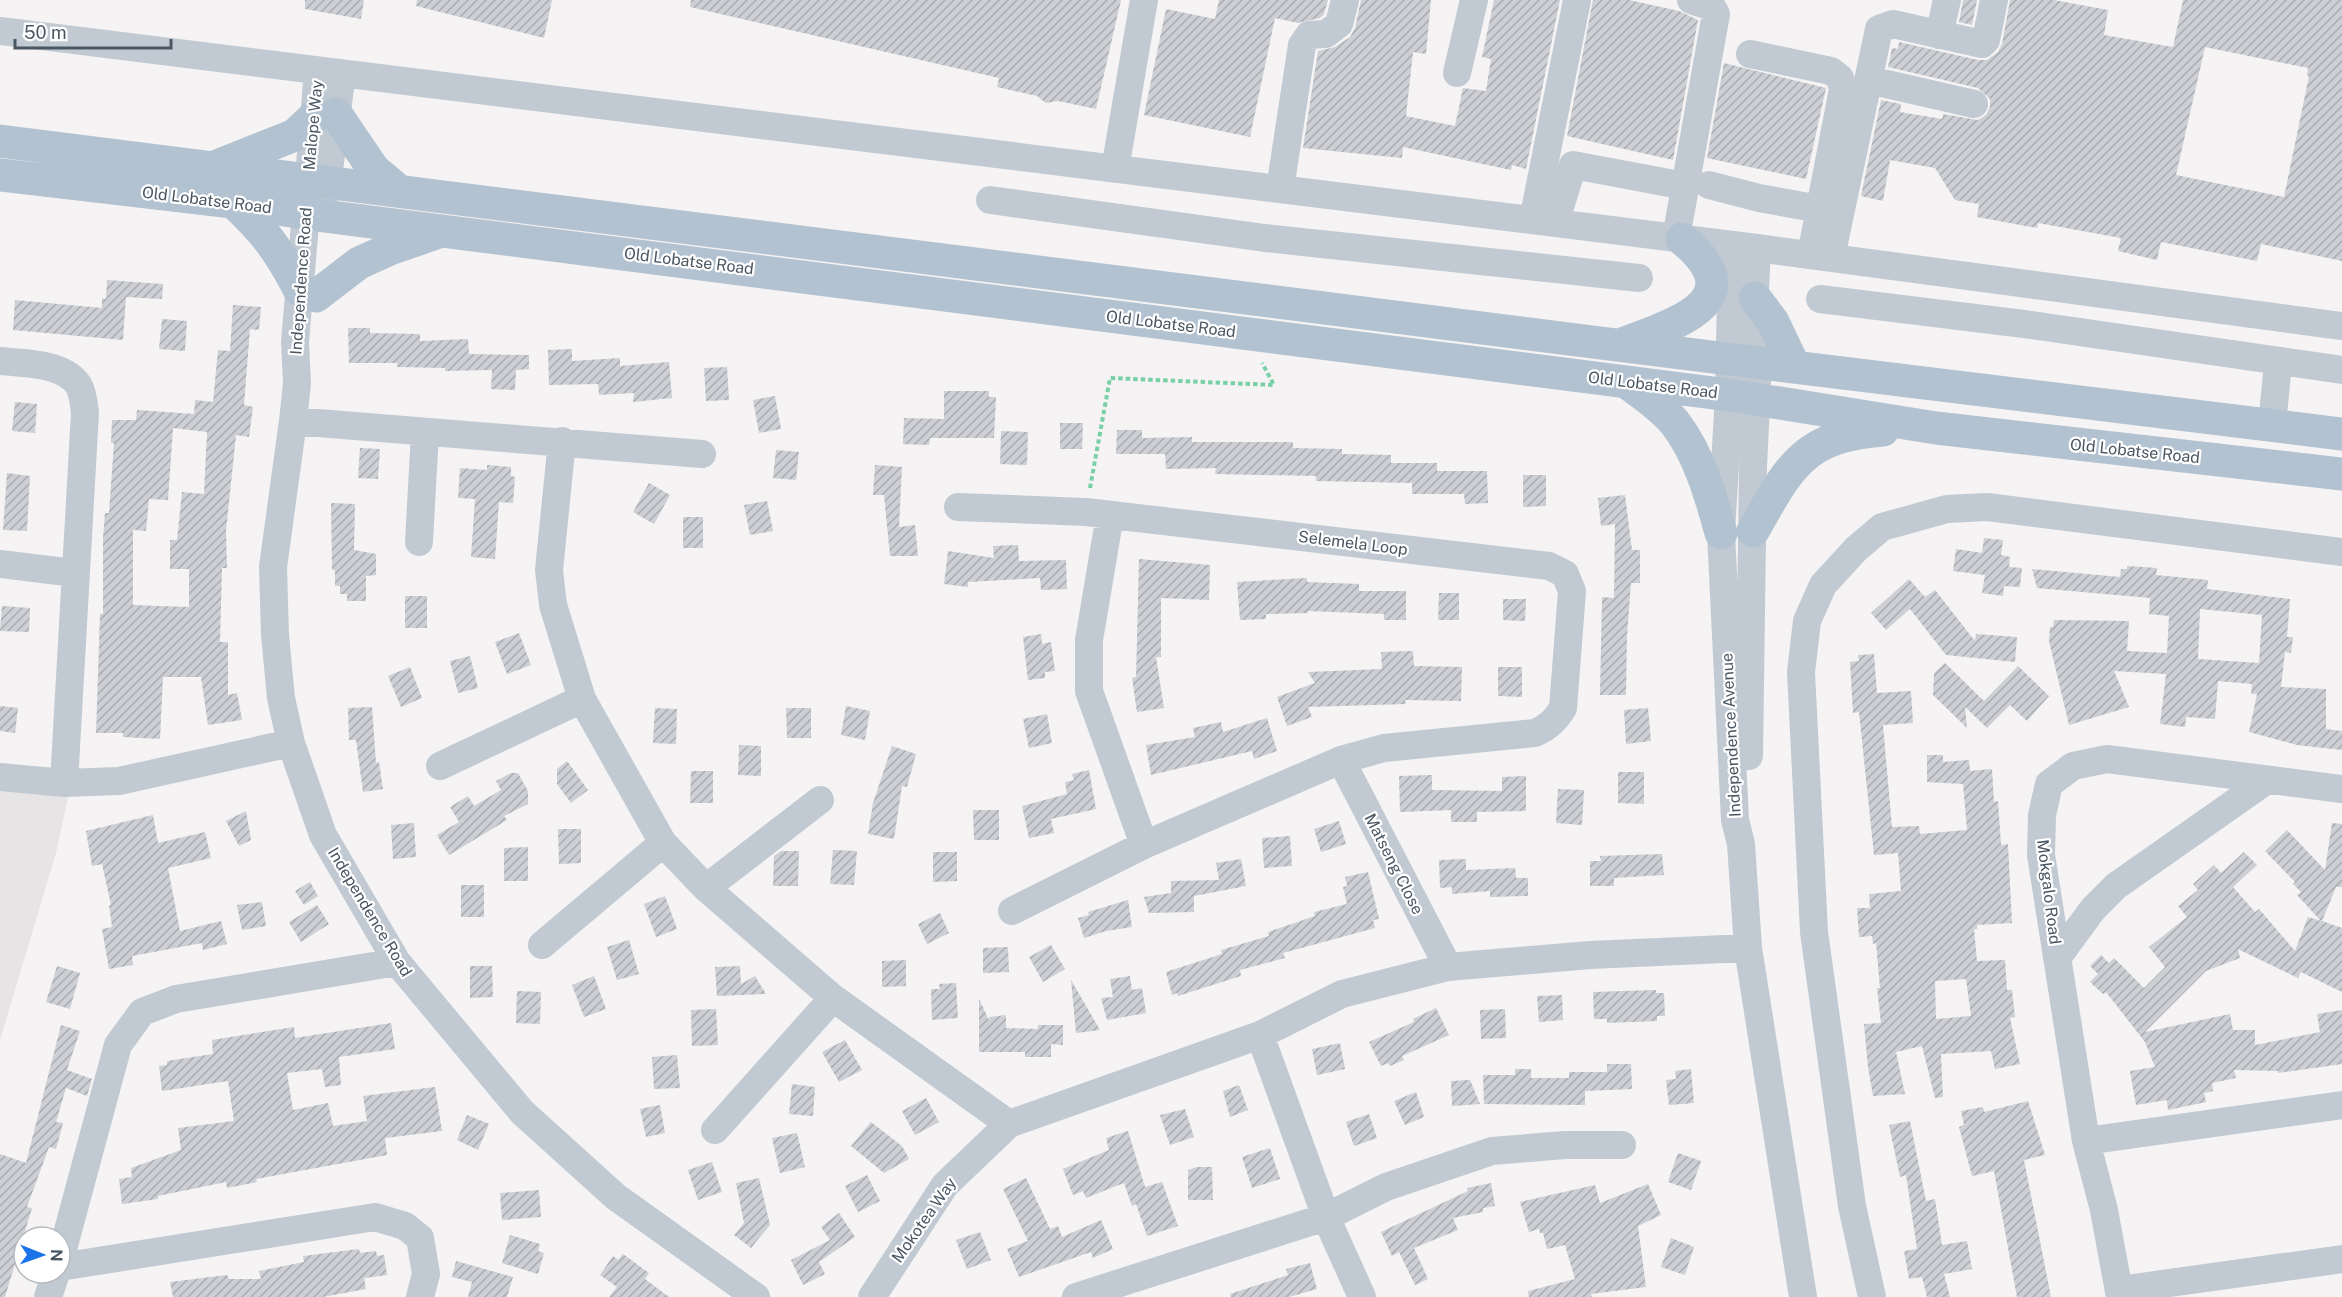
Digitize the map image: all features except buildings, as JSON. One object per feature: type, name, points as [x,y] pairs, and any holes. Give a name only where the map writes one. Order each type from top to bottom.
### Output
[{"type":"main road","points":[[213,168],[295,135],[325,116],[374,170],[399,191]]},
{"type":"main road","name":"Old Lobatse Road","points":[[0,141],[2342,434]]},
{"type":"main road","name":"Old Lobatse Road","points":[[0,175],[233,202],[1743,397],[1936,428],[2342,474]]},
{"type":"main road","points":[[233,202],[258,225],[279,250],[308,292],[359,263],[390,249],[446,230]]},
{"type":"main road","points":[[1679,238],[1698,252],[1707,266],[1733,294],[1773,322],[1794,366]]},
{"type":"main road","points":[[1620,345],[1733,294]]},
{"type":"main road","points":[[1628,383],[1661,408],[1687,441],[1710,491],[1721,533]]},
{"type":"main road","points":[[1753,531],[1783,479],[1819,444],[1847,434],[1936,428]]},
{"type":"street","points":[[1115,169],[1144,0]]},
{"type":"street","points":[[1280,189],[1302,45],[1309,35],[1326,34],[1340,24],[1344,0]]},
{"type":"street","points":[[1457,74],[1474,0]]},
{"type":"street","points":[[1544,222],[1577,0]]},
{"type":"street","points":[[1679,238],[1697,186],[1716,14],[1712,7],[1691,0]]},
{"type":"street","points":[[1939,35],[1947,0]]},
{"type":"street","points":[[1821,256],[1869,80],[1879,29],[1893,24],[1982,44],[1986,40],[1994,0]]},
{"type":"street","points":[[0,32],[1745,246],[2342,326]]},
{"type":"street","points":[[1750,54],[1831,70],[1840,78],[1843,89],[1820,209],[1821,256]]},
{"type":"street","name":"Malope Way","points":[[318,181],[330,73]]},
{"type":"street","points":[[1869,80],[1974,104]]},
{"type":"street","points":[[1544,222],[1573,165],[1820,209]]},
{"type":"street","name":"Independence Road","points":[[318,181],[293,421],[273,567],[281,698],[291,743],[323,835],[397,962],[522,1112],[616,1197],[756,1297]]},
{"type":"street","points":[[990,200],[1265,238],[1639,278]]},
{"type":"street","name":"Independence Avenue","points":[[1741,844],[1748,817],[1753,531],[1743,397],[1743,360],[1733,294],[1745,246]]},
{"type":"street","points":[[2024,324],[2028,284]]},
{"type":"street","points":[[1820,299],[2024,324],[2278,363],[2342,370]]},
{"type":"street","points":[[0,361],[56,369],[73,377],[80,388],[85,413],[74,573],[64,783]]},
{"type":"street","points":[[2272,425],[2278,363]]},
{"type":"street","name":"Independence Avenue","points":[[1741,844],[1735,820],[1721,533],[1743,397]]},
{"type":"street","points":[[293,421],[702,454]]},
{"type":"street","points":[[419,542],[425,432]]},
{"type":"street","points":[[562,441],[549,570],[553,605],[582,699],[663,843],[706,888],[832,998],[1009,1124],[1260,1035],[1342,994],[1448,967],[1590,955],[1748,948]]},
{"type":"street","name":"Selemela Loop","points":[[958,507],[1098,514],[1549,566],[1565,574],[1572,591],[1563,708],[1555,721],[1535,733],[1384,748],[1341,760],[1144,845],[1012,911]]},
{"type":"street","points":[[1872,1297],[1852,1206],[1814,932],[1801,672],[1807,621],[1823,585],[1856,549],[1882,527],[1947,509],[1998,508],[2342,552]]},
{"type":"street","points":[[1098,514],[1089,639],[1089,691],[1144,845]]},
{"type":"street","points":[[0,564],[74,573]]},
{"type":"street","points":[[440,766],[582,699]]},
{"type":"street","points":[[0,777],[64,783],[119,781],[291,743]]},
{"type":"street","name":"Mokgalo Road","points":[[2120,1293],[2086,1141],[2041,855],[2042,815],[2049,784],[2073,766],[2107,759],[2342,789]]},
{"type":"street","name":"Matseng Close","points":[[1341,760],[1448,967]]},
{"type":"street","points":[[2057,958],[2093,909],[2116,886],[2267,780]]},
{"type":"street","points":[[706,888],[820,800]]},
{"type":"street","points":[[542,945],[663,843]]},
{"type":"street","points":[[1741,844],[1748,948],[1803,1297]]},
{"type":"street","points":[[69,1225],[118,1046],[142,1012],[176,999],[397,962]]},
{"type":"street","points":[[715,1130],[832,998]]},
{"type":"street","points":[[1260,1035],[1326,1217],[1362,1297]]},
{"type":"street","points":[[2086,1141],[2342,1105]]},
{"type":"street","name":"Mokotea Way","points":[[872,1297],[945,1185],[1009,1124]]},
{"type":"street","points":[[1076,1297],[1326,1217],[1386,1187],[1492,1151],[1565,1145],[1622,1145]]},
{"type":"street","points":[[72,1265],[375,1217],[405,1226],[420,1239],[426,1274],[420,1297]]},
{"type":"street","points":[[2120,1293],[2342,1259]]},
{"type":"path","points":[[1098,514],[1110,378],[1274,385],[1259,356]]},
{"type":"shaded area","points":[[0,790],[68,797],[56,853],[0,1040]]}]
